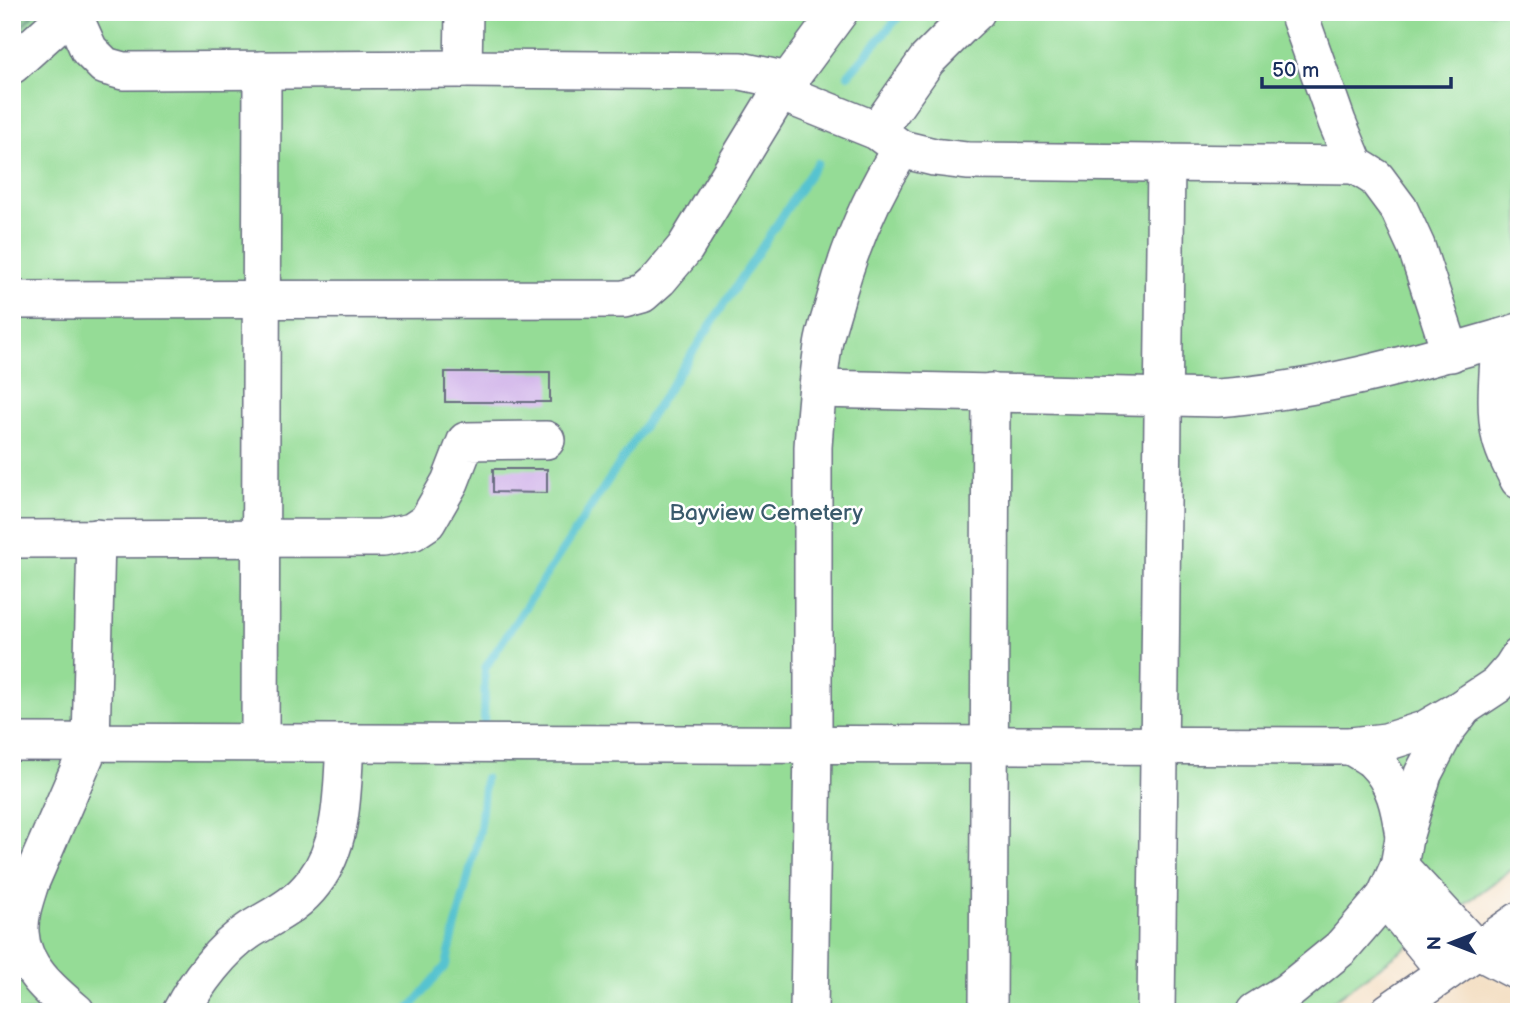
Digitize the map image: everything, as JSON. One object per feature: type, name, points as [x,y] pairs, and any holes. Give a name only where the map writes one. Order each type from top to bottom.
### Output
[{"type":"street","points":[[12,65],[71,12],[89,50],[105,66],[123,71],[741,71],[784,86],[889,140],[934,157],[967,161],[1355,165],[1376,178],[1399,208],[1416,246],[1451,353]]},
{"type":"street","points":[[463,69],[464,12]]},
{"type":"street","points":[[12,300],[624,299],[642,294],[659,279],[685,248],[784,86],[839,12]]},
{"type":"street","points":[[809,1012],[813,744],[813,447],[823,344],[850,253],[882,180],[889,140],[927,60],[976,12]]},
{"type":"street","points":[[1298,12],[1355,165]]},
{"type":"street","points":[[260,742],[262,70]]},
{"type":"street","points":[[1156,1012],[1166,163]]},
{"type":"street","points":[[818,388],[1217,398],[1259,395],[1374,373],[1510,335],[1497,395],[1500,435],[1519,481]]},
{"type":"street","points":[[988,1012],[991,393]]},
{"type":"street","points":[[12,539],[382,538],[412,532],[427,522],[450,482],[466,441],[546,440]]},
{"type":"street","points":[[76,1012],[56,996],[37,974],[25,955],[20,933],[22,907],[30,883],[91,742],[96,538]]},
{"type":"street","points":[[12,742],[1351,746],[1386,742],[1424,730],[1497,685],[1519,657]]},
{"type":"street","points":[[1255,1012],[1287,992],[1341,948],[1396,867],[1423,774],[1446,730],[1462,708]]},
{"type":"street","points":[[181,1012],[203,977],[222,954],[248,931],[275,917],[297,901],[315,881],[325,863],[338,825],[345,743]]},
{"type":"street","points":[[1351,746],[1373,759],[1387,775],[1399,804],[1396,867],[1446,972]]},
{"type":"street","points":[[1396,867],[1477,950],[1519,972]]},
{"type":"street","points":[[1389,1012],[1519,921]]},
{"type":"green space","points":[[12,12],[36,12],[12,37]]},
{"type":"green space","name":"Bayview Cemetery","points":[[36,12],[1519,12],[1519,864],[1318,1012],[12,1012],[12,37]]},
{"type":"building","points":[[445,372],[550,372],[550,402],[445,402]]},
{"type":"building","points":[[493,469],[547,469],[547,493],[493,492]]},
{"type":"waterway","points":[[848,75],[903,12]]},
{"type":"waterway","points":[[484,723],[485,668],[817,163]]},
{"type":"waterway","points":[[407,1012],[446,965],[480,830],[485,778]]}]
